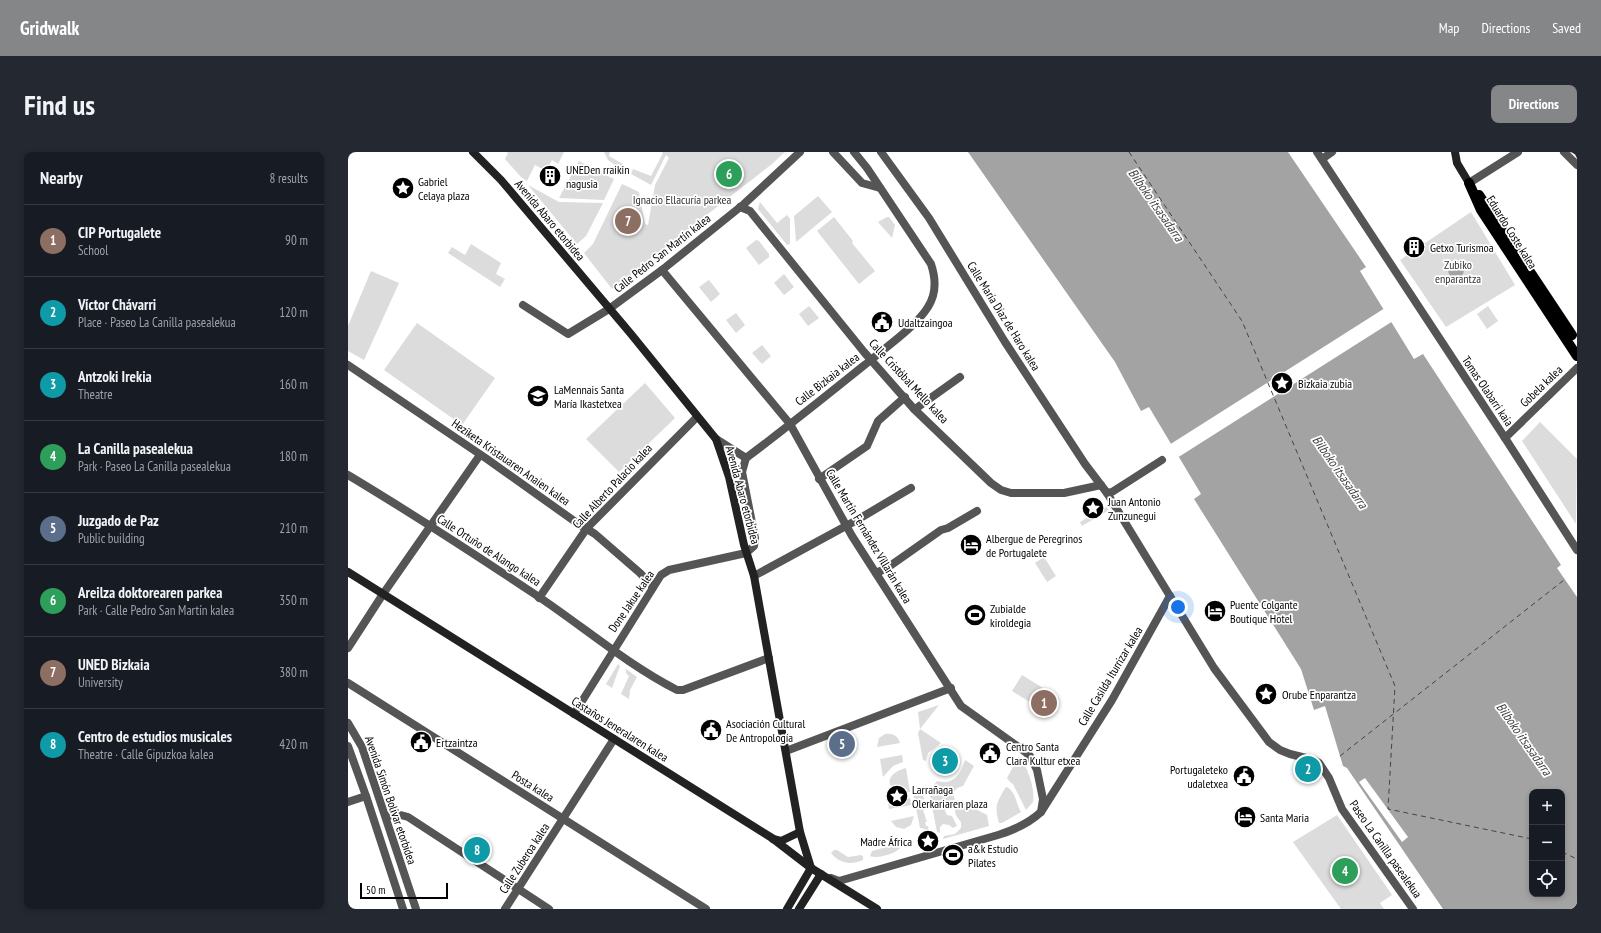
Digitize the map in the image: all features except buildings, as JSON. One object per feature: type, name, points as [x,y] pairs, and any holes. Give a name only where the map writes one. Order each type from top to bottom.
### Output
[{"type":"main road","name":"Eduardo Coste kalea","points":[[1469,182],[1487,206],[1577,343]]},
{"type":"main road","name":"Eduardo Coste kalea","points":[[1469,182],[1481,210],[1577,356]]},
{"type":"street","name":"Avenida Abaro etorbidea","points":[[473,152],[501,180],[716,439],[729,477],[746,553],[754,576],[800,832],[812,868]]},
{"type":"street","name":"Calle Pedro San Martín kalea","points":[[523,305],[568,334],[609,310],[662,270],[740,207],[800,152]]},
{"type":"street","points":[[833,152],[862,183],[880,188]]},
{"type":"street","name":"Calle Bizkaia kalea","points":[[746,458],[871,360],[918,319],[928,308],[934,294],[935,277],[931,264],[854,152]]},
{"type":"street","name":"Calle María Díaz de Haro kalea","points":[[881,152],[929,218],[1005,342],[1107,493],[1214,668]]},
{"type":"street","points":[[1319,155],[1332,152]]},
{"type":"street","points":[[1455,152],[1457,163],[1469,182],[1518,152]]},
{"type":"street","points":[[1564,152],[1577,165]]},
{"type":"street","name":"Tomas Olabarri kaia","points":[[1319,155],[1577,549]]},
{"type":"street","name":"Calle Cristóbal Mello kalea","points":[[740,207],[750,211],[871,360],[914,409],[991,483],[1001,490],[1011,493],[1064,494],[1101,485]]},
{"type":"street","name":"Calle Martín Fernández Villarán kalea","points":[[662,270],[790,424],[846,526],[951,688],[961,706],[1030,756],[1037,770],[1043,799],[1040,812]]},
{"type":"street","name":"Heziketa Kristauaren Anaien kalea","points":[[348,365],[577,523],[587,528],[640,573],[652,587]]},
{"type":"street","name":"Gobela kalea","points":[[1505,438],[1577,368]]},
{"type":"street","points":[[914,409],[960,377]]},
{"type":"street","points":[[819,479],[867,446],[878,421],[904,397]]},
{"type":"street","name":"Calle Alberto Palacio kalea","points":[[539,598],[587,528],[697,417]]},
{"type":"street","points":[[716,439],[746,458],[742,472],[756,538],[754,546],[746,553]]},
{"type":"street","points":[[348,648],[383,594],[480,455]]},
{"type":"street","points":[[1107,493],[1112,492],[1162,460]]},
{"type":"street","name":"Calle Ortuño de Alango kalea","points":[[348,475],[430,526],[539,598],[614,650],[677,690],[683,690],[769,658]]},
{"type":"street","points":[[754,576],[846,526],[911,488]]},
{"type":"street","points":[[876,572],[887,568],[941,530],[948,528],[977,511]]},
{"type":"street","name":"Done Jakue kalea","points":[[574,714],[652,587],[661,575],[669,570],[746,553]]},
{"type":"street","name":"Castaños Jeneralaren kalea","points":[[348,572],[772,838],[812,868],[877,909]]},
{"type":"street","name":"Calle Casilda Iturrizar kalea","points":[[821,874],[839,881],[1011,831],[1022,826],[1040,812],[1112,700],[1170,596]]},
{"type":"street","name":"Paseo La Canilla pasealekua","points":[[1214,668],[1269,742],[1280,750],[1314,760],[1319,763],[1329,778],[1342,809],[1413,909]]},
{"type":"street","name":"Posta kalea","points":[[348,683],[706,909]]},
{"type":"street","points":[[786,751],[951,688]]},
{"type":"street","name":"Avenida Simón Bolívar etorbidea","points":[[348,723],[362,747],[416,909]]},
{"type":"street","name":"Calle Zuberoa kalea","points":[[505,909],[614,739]]},
{"type":"street","name":"Avenida Simón Bolívar etorbidea","points":[[348,746],[403,909]]},
{"type":"street","points":[[348,802],[366,796]]},
{"type":"street","points":[[386,817],[397,814],[408,817],[549,909]]},
{"type":"street","name":"Avenida Abaro etorbidea","points":[[800,832],[821,874]]},
{"type":"street","points":[[772,838],[782,841],[800,832]]},
{"type":"street","points":[[787,909],[812,868]]},
{"type":"street","points":[[799,909],[821,874]]},
{"type":"green space","points":[[506,152],[564,152],[558,164],[552,160],[546,171],[535,165],[527,181],[521,177],[505,159],[508,153]]},
{"type":"green space","points":[[604,152],[610,152],[609,156],[623,164],[619,168],[608,160]]},
{"type":"green space","name":"Ignacio Ellacuría parkea","points":[[661,152],[785,152],[772,164],[612,289],[584,253],[593,244],[622,184],[639,192],[645,224],[648,225],[655,185],[669,158],[666,155],[651,185],[631,174],[633,169],[651,176],[663,153]]},
{"type":"green space","points":[[579,161],[614,179],[604,200],[559,198]]},
{"type":"green space","points":[[528,185],[559,202],[603,203],[586,236],[577,244]]},
{"type":"green space","points":[[818,196],[832,212],[796,242],[794,216]]},
{"type":"green space","points":[[760,202],[777,223],[787,215],[790,219],[790,244],[787,245],[758,209]]},
{"type":"green space","name":"Zubiko enparantza","points":[[1471,212],[1515,285],[1446,327],[1400,260]]},
{"type":"green space","points":[[834,217],[853,241],[852,243],[875,271],[859,284],[817,231]]},
{"type":"green space","points":[[889,217],[895,225],[892,238],[878,222]]},
{"type":"green space","points":[[756,240],[759,241],[769,254],[769,257],[759,265],[746,248]]},
{"type":"green space","points":[[471,244],[501,263],[496,274],[505,279],[500,287],[448,253],[452,247],[465,255]]},
{"type":"green space","points":[[371,271],[399,283],[364,360],[348,351],[348,326]]},
{"type":"green space","points":[[784,274],[794,287],[784,295],[774,283]]},
{"type":"green space","points":[[709,280],[720,294],[711,302],[699,287]]},
{"type":"green space","points":[[809,306],[819,318],[808,326],[799,314]]},
{"type":"green space","points":[[1488,306],[1498,321],[1487,329],[1477,314]]},
{"type":"green space","points":[[736,313],[745,325],[736,333],[726,320]]},
{"type":"green space","points":[[417,323],[495,378],[462,425],[384,370]]},
{"type":"green space","points":[[762,345],[771,356],[762,364],[752,353]]},
{"type":"green space","points":[[645,383],[675,418],[619,472],[586,439]]},
{"type":"green space","points":[[1540,422],[1577,459],[1576,524],[1522,441]]},
{"type":"green space","points":[[1106,507],[1109,510],[1082,526],[1080,522]]},
{"type":"green space","points":[[1044,557],[1056,576],[1047,582],[1035,563]]},
{"type":"green space","points":[[618,664],[620,666],[612,688],[606,684]]},
{"type":"green space","points":[[626,669],[637,677],[630,690],[629,699],[621,694],[629,676],[626,673]]},
{"type":"green space","points":[[1022,675],[1059,698],[1049,714],[1012,691]]},
{"type":"green space","points":[[939,705],[920,729],[918,712]]},
{"type":"green space","points":[[920,729],[941,743],[928,753],[926,761],[923,760],[918,733]]},
{"type":"green space","points":[[885,734],[895,736],[898,738],[900,743],[877,747],[879,738]]},
{"type":"green space","points":[[902,755],[903,762],[893,766],[883,777],[880,759]]},
{"type":"green space","points":[[1019,756],[1028,772],[1033,791],[1033,802],[1026,810],[1013,784],[1007,778]]},
{"type":"green space","points":[[965,760],[974,766],[963,786],[955,790],[953,794],[955,799],[951,806],[946,807],[945,811],[947,815],[952,816],[957,826],[953,828],[949,825],[943,824],[940,827],[940,833],[937,832],[929,791],[937,781],[948,782],[956,777],[959,774]]},
{"type":"green space","points":[[906,768],[910,792],[895,790],[891,786],[890,778],[893,774]]},
{"type":"green space","points":[[1007,787],[1014,795],[1021,812],[1002,823],[999,823],[997,804],[1005,788]]},
{"type":"green space","points":[[886,791],[899,798],[910,798],[911,805],[889,809]]},
{"type":"green space","points":[[922,792],[924,799],[921,800],[922,805],[924,805],[926,810],[923,810],[929,833],[926,834],[925,829],[920,828],[913,793]]},
{"type":"green space","points":[[958,800],[987,815],[989,826],[943,839],[944,836],[955,834],[961,828],[961,822],[955,812],[955,807]]},
{"type":"green space","points":[[1337,815],[1392,895],[1380,903],[1384,909],[1341,909],[1293,842]]},
{"type":"green space","points":[[914,816],[911,825],[904,829],[896,827],[891,821]]},
{"type":"green space","points":[[898,845],[900,848],[886,855],[877,857],[870,856],[872,851]]},
{"type":"green space","points":[[834,850],[837,850],[848,857],[861,855],[863,856],[863,860],[854,863],[842,861],[834,857],[831,853]]},
{"type":"water","name":"Bilboko itsasadarra","points":[[968,152],[1288,152],[1366,267],[1360,271],[1414,359],[1423,354],[1561,565],[1557,568],[1577,597],[1577,909],[1443,909],[1347,768],[1343,766],[1325,706],[1314,710],[1301,669],[1194,499],[1201,494],[1149,407],[1141,411],[1115,362]]},
{"type":"water","points":[[1456,262],[1462,264],[1464,270],[1462,276],[1456,278],[1450,276],[1448,270],[1450,264]]},
{"type":"pier","name":"Bizkaia zubia","points":[[1385,308],[1393,321],[1177,458],[1169,445]]},
{"type":"pier","points":[[1365,778],[1408,837],[1402,842],[1359,782]]},
{"type":"ferry route","points":[[1129,152],[1242,321],[1395,686],[1388,809],[1529,838]]},
{"type":"ferry route","points":[[1340,756],[1564,580]]},
{"type":"ferry route","points":[[1565,853],[1577,859]]},
{"type":"place","name":"Areilza doktorearen parkea","points":[[729,174]]},
{"type":"place","name":"UNEDen rraikin nagusia","points":[[550,176]]},
{"type":"place","name":"Gabriel Celaya plaza","points":[[403,188]]},
{"type":"place","name":"UNED Bizkaia","points":[[628,221]]},
{"type":"place","name":"Getxo Turismoa","points":[[1414,247]]},
{"type":"place","name":"Udaltzaingoa","points":[[882,322]]},
{"type":"place","name":"Bizkaia zubia","points":[[1282,383]]},
{"type":"place","name":"LaMennais Santa María Ikastetxea","points":[[538,396]]},
{"type":"place","name":"Juan Antonio Zunzunegui","points":[[1093,508]]},
{"type":"place","name":"Albergue de Peregrinos de Portugalete","points":[[971,545]]},
{"type":"place","name":"Puente Colgante Boutique Hotel","points":[[1215,611]]},
{"type":"place","name":"Zubialde kiroldegia","points":[[975,615]]},
{"type":"place","name":"Orube Enparantza","points":[[1266,694]]},
{"type":"place","name":"CIP Portugalete","points":[[1044,703]]},
{"type":"place","name":"Asociación Cultural De Antropología","points":[[711,730]]},
{"type":"place","name":"Ertzaintza","points":[[421,742]]},
{"type":"place","name":"Juzgado de Paz","points":[[842,744]]},
{"type":"place","name":"Centro Santa Clara Kultur etxea","points":[[990,753]]},
{"type":"place","name":"Antzoki Irekia","points":[[945,761]]},
{"type":"place","name":"Víctor Chávarri","points":[[1308,769]]},
{"type":"place","name":"Portugaleteko udaletxea","points":[[1244,776]]},
{"type":"place","name":"Larrañaga Olerkariaren plaza","points":[[897,796]]},
{"type":"place","name":"Santa Maria","points":[[1245,817]]},
{"type":"place","name":"Madre África","points":[[928,841]]},
{"type":"place","name":"Centro de estudios musicales","points":[[477,850]]},
{"type":"place","name":"a&k Estudio Pilates","points":[[953,855]]},
{"type":"place","name":"La Canilla pasealekua","points":[[1345,871]]}]
